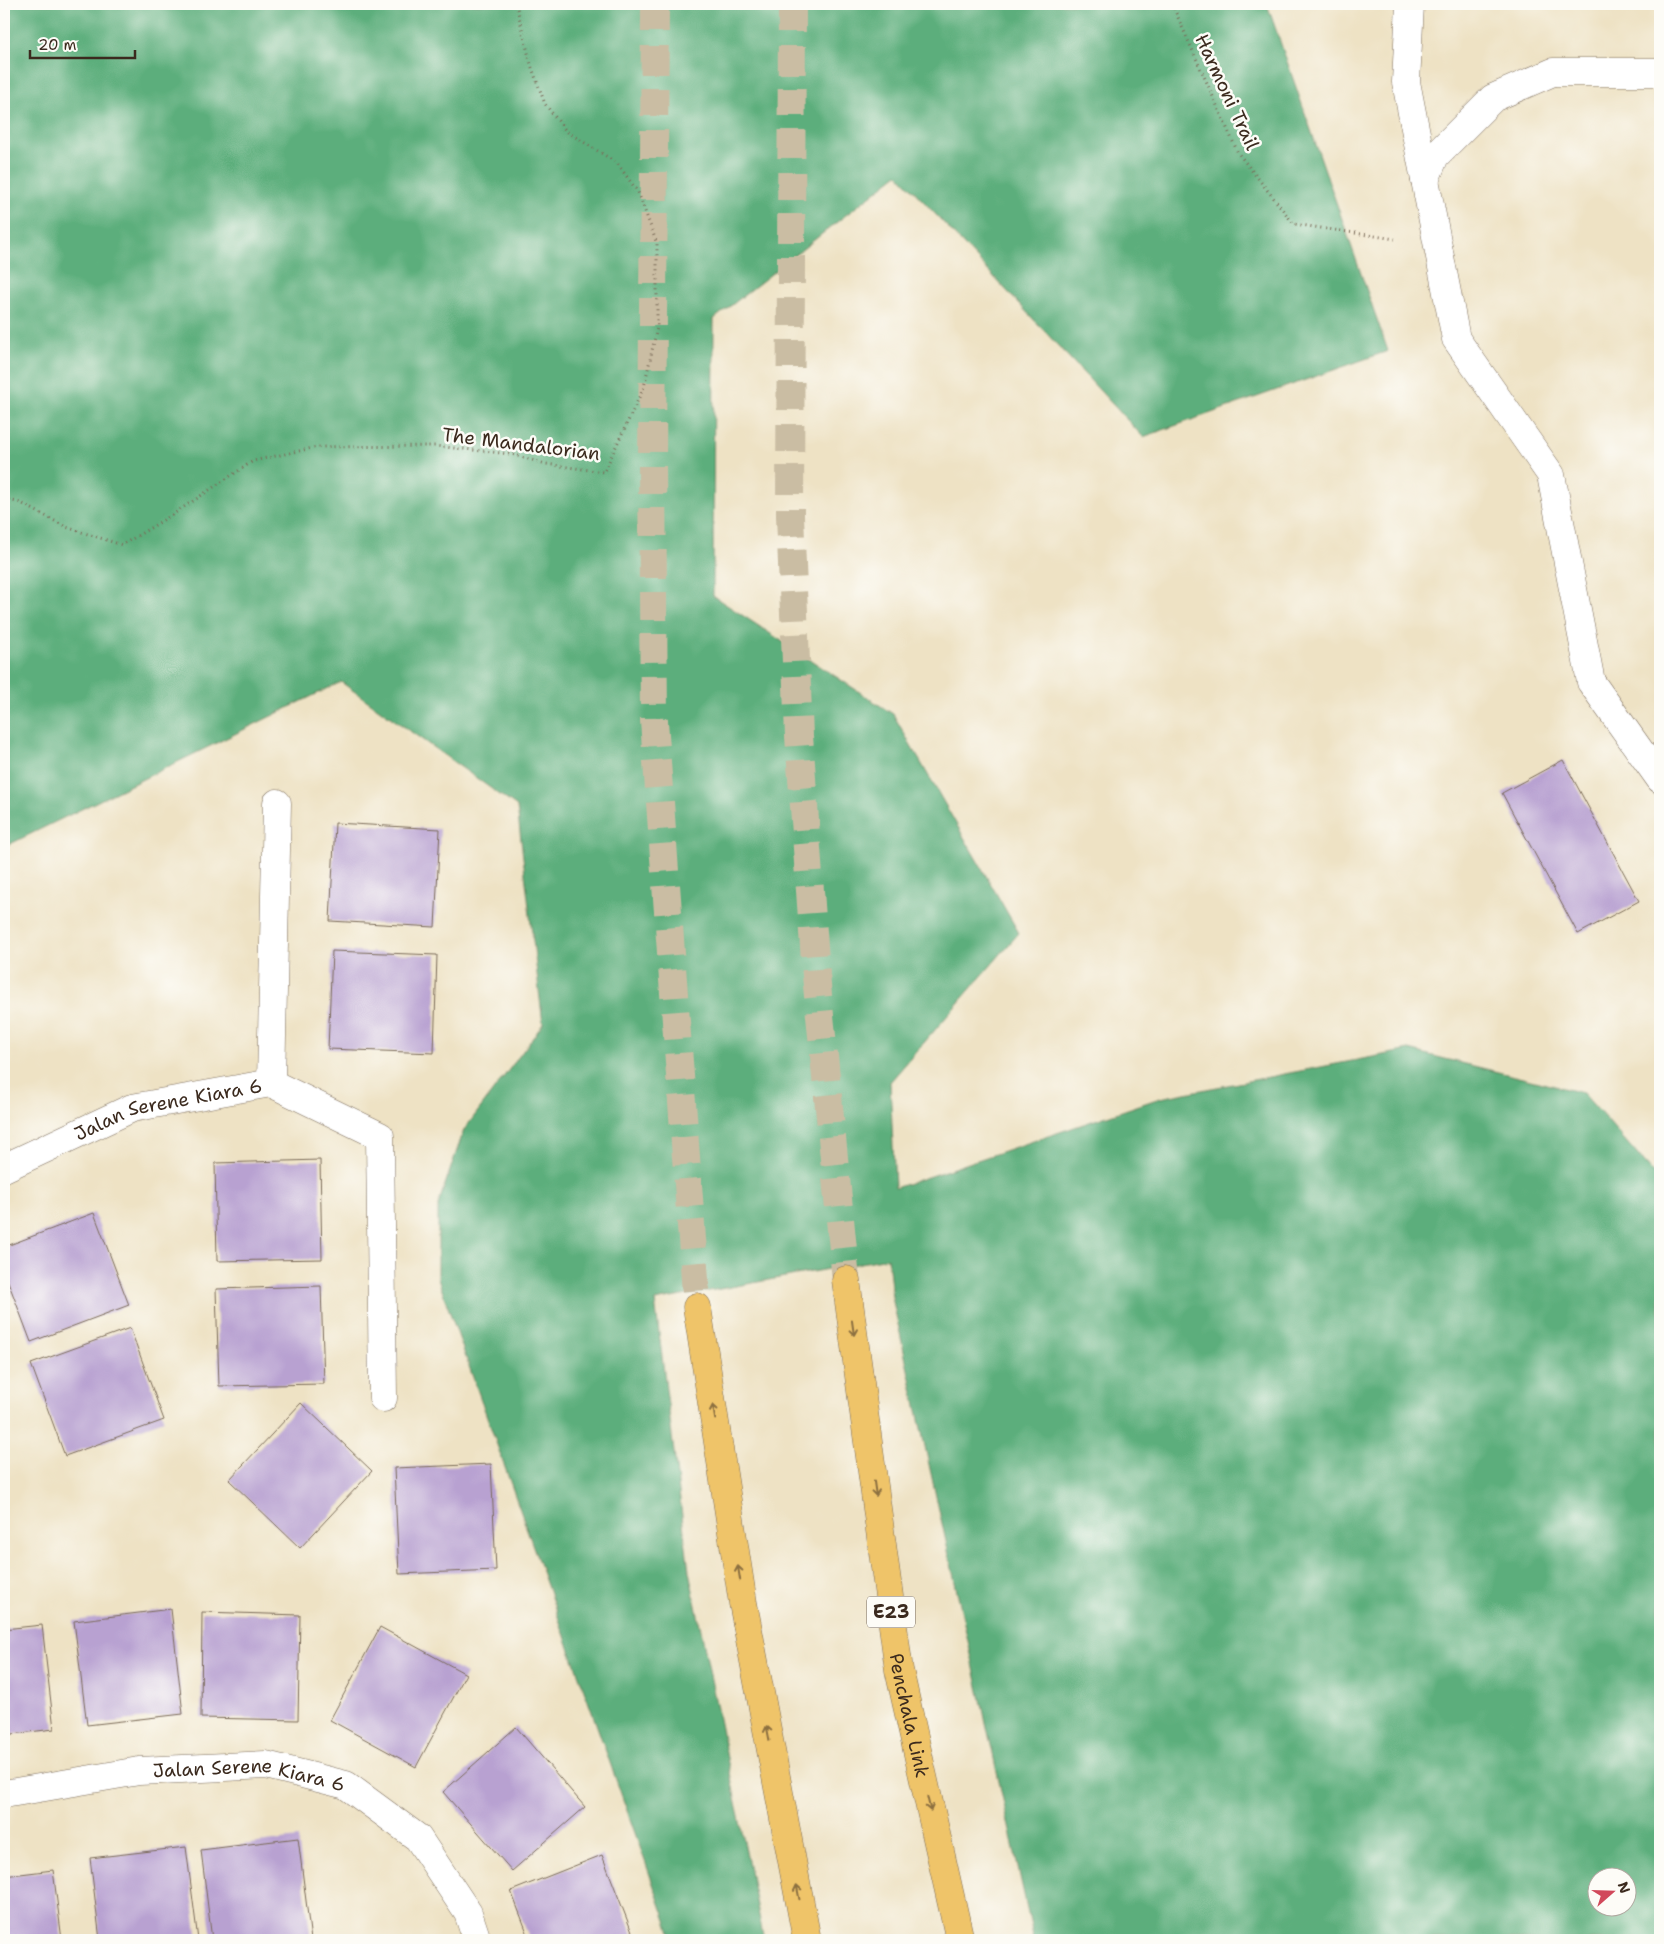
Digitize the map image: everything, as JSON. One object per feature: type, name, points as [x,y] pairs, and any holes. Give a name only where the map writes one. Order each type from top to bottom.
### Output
[{"type":"highway","name":"Penchala Link","points":[[846,1280],[899,1670],[960,1940]]},
{"type":"highway","points":[[698,1307],[743,1603],[807,1940]]},
{"type":"street","points":[[1410,4],[1406,82],[1456,339],[1551,475],[1591,682],[1660,779]]},
{"type":"street","points":[[1425,180],[1435,156],[1493,98],[1553,72],[1660,72]]},
{"type":"street","name":"Jalan Serene Kiara 6","points":[[4,1168],[132,1108],[271,1083],[277,802]]},
{"type":"street","points":[[271,1083],[380,1136],[383,1398]]},
{"type":"street","name":"Jalan Serene Kiara 6","points":[[4,1794],[139,1770],[266,1765],[346,1785],[418,1838],[468,1913],[477,1940]]},
{"type":"path","name":"The Mandalorian","points":[[4,499],[21,503],[66,527],[122,545],[175,513],[253,461],[317,448],[435,446],[510,454],[546,464],[604,472],[644,387],[657,328],[657,244],[638,192],[617,163],[566,132],[545,104],[531,65],[516,4]]},
{"type":"path","name":"Harmoni Trail","points":[[1172,4],[1238,153],[1294,224],[1395,239]]},
{"type":"green space","points":[[4,4],[1267,4],[1388,351],[1143,437],[898,174],[714,319],[713,596],[893,714],[1019,933],[890,1082],[895,1188],[1160,1098],[1409,1050],[1583,1093],[1660,1180],[1660,1940],[1034,1940],[892,1297],[888,1258],[655,1301],[689,1571],[764,1940],[673,1940],[438,1279],[438,1205],[464,1130],[543,1024],[517,807],[341,682],[4,847]]},
{"type":"building","points":[[1563,760],[1639,901],[1578,934],[1502,793]]},
{"type":"building","points":[[335,823],[440,829],[435,927],[330,921]]},
{"type":"building","points":[[332,951],[437,955],[434,1053],[328,1049]]},
{"type":"building","points":[[320,1160],[322,1259],[217,1261],[215,1163]]},
{"type":"building","points":[[94,1213],[129,1305],[31,1342],[4,1271],[4,1247]]},
{"type":"building","points":[[321,1286],[324,1384],[219,1386],[216,1289]]},
{"type":"building","points":[[130,1328],[164,1420],[65,1456],[31,1364]]},
{"type":"building","points":[[301,1403],[372,1471],[300,1548],[229,1480]]},
{"type":"building","points":[[491,1464],[496,1570],[399,1574],[394,1468]]},
{"type":"building","points":[[171,1609],[183,1714],[87,1725],[74,1621]]},
{"type":"building","points":[[202,1612],[300,1615],[298,1720],[201,1718]]},
{"type":"building","points":[[42,1625],[54,1729],[4,1735],[4,1629]]},
{"type":"building","points":[[380,1627],[466,1674],[416,1767],[330,1720]]},
{"type":"building","points":[[516,1727],[585,1807],[512,1871],[443,1792]]},
{"type":"building","points":[[298,1838],[311,1940],[212,1940],[201,1850]]},
{"type":"building","points":[[186,1847],[198,1940],[100,1940],[90,1858]]},
{"type":"building","points":[[602,1855],[635,1940],[530,1940],[511,1891]]},
{"type":"building","points":[[53,1870],[62,1940],[4,1940],[4,1876]]},
{"type":"tunnel","points":[[655,4],[652,465],[654,721],[697,1307]]},
{"type":"tunnel","points":[[792,4],[790,515],[799,736],[816,975],[846,1280]]}]
